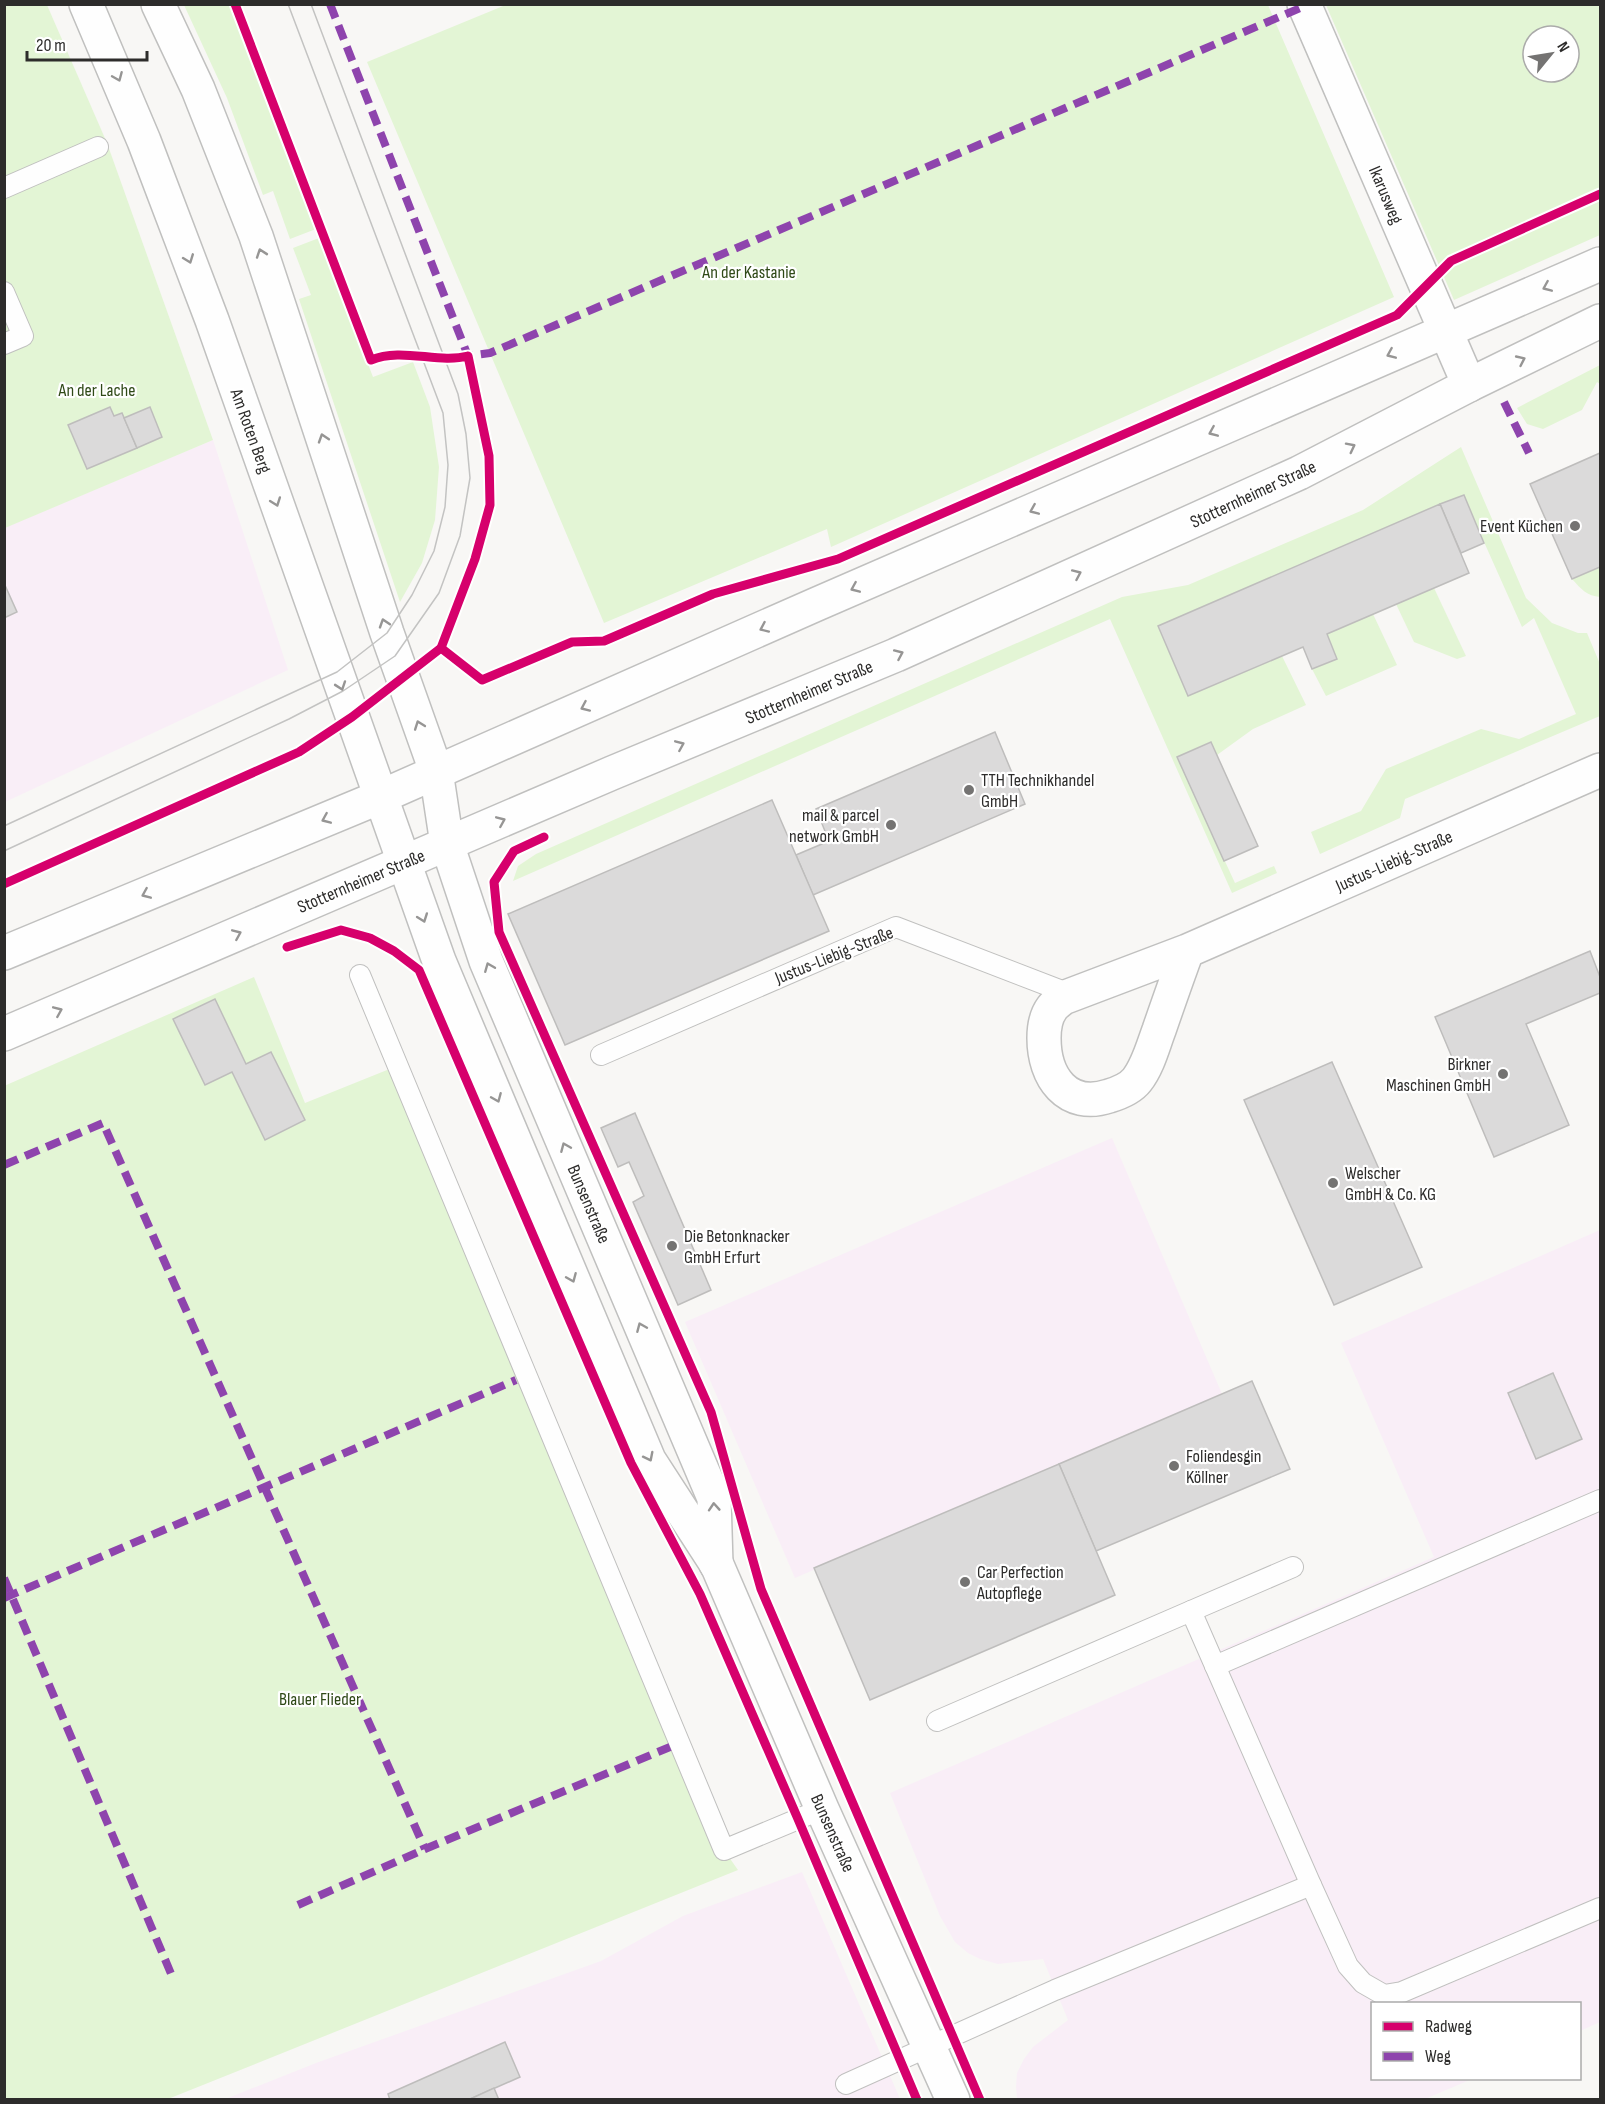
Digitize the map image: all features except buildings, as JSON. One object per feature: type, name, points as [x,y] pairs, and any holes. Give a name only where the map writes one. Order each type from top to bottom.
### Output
[{"type":"main road","name":"Am Roten Berg","points":[[86,4],[144,141],[208,310],[404,862]]},
{"type":"main road","points":[[158,4],[198,89],[255,236],[387,633],[436,771],[447,844]]},
{"type":"main road","name":"Ikarusweg","points":[[1304,4],[1469,385]]},
{"type":"main road","points":[[4,953],[380,797],[1600,264]]},
{"type":"main road","name":"Stotternheimer Straße","points":[[4,1034],[961,626],[1299,473],[1469,385],[1600,321]]},
{"type":"main road","name":"Justus-Liebig-Straße","points":[[1187,951],[1147,1062],[1136,1082],[1121,1093],[1102,1099],[1080,1100],[1067,1092],[1055,1080],[1046,1064],[1044,1028],[1051,1008],[1070,994],[1187,951],[1600,770]]},
{"type":"main road","name":"Bunsenstraße","points":[[447,844],[486,961],[714,1498],[717,1565]]},
{"type":"main road","name":"Bunsenstraße","points":[[404,862],[439,961],[649,1460],[717,1565],[822,1809],[953,2100]]},
{"type":"lane","points":[[4,188],[98,147]]},
{"type":"lane","points":[[4,292],[23,336],[4,344]]},
{"type":"lane","name":"Justus-Liebig-Straße","points":[[601,1055],[896,927],[1070,994]]},
{"type":"lane","points":[[360,975],[724,1850],[822,1809]]},
{"type":"lane","points":[[1215,1666],[1600,1500]]},
{"type":"lane","points":[[938,1721],[1293,1567]]},
{"type":"lane","points":[[1191,1611],[1348,1966],[1363,1983],[1384,1995],[1402,1992],[1600,1908]]},
{"type":"lane","points":[[846,2084],[1055,1990],[1311,1885]]},
{"type":"shaded area","points":[[213,440],[288,670],[5,802],[4,528]]},
{"type":"shaded area","points":[[1112,1138],[1222,1394],[795,1578],[685,1322]]},
{"type":"shaded area","points":[[1600,1230],[1600,2022],[1581,2031],[1581,2002],[1371,2002],[1371,2080],[1470,2080],[1425,2099],[1017,2099],[1017,2073],[1024,2059],[1033,2047],[1068,2020],[1043,1959],[998,1964],[968,1953],[955,1942],[940,1916],[890,1793],[1434,1557],[1341,1343]]},
{"type":"shaded area","points":[[802,1872],[900,2099],[223,2100],[316,2063],[601,1961],[683,1916]]},
{"type":"green space","name":"An der Kastanie","points":[[508,4],[1268,5],[1394,297],[831,547],[827,529],[604,623],[367,62]]},
{"type":"green space","name":"An der Lache","points":[[5,5],[47,5],[107,143],[213,440],[5,528]]},
{"type":"green space","points":[[184,5],[231,5],[316,229],[290,239],[273,191],[263,195],[227,98]]},
{"type":"green space","points":[[1326,5],[1600,5],[1600,235],[1454,300]]},
{"type":"green space","points":[[319,238],[373,377],[413,362],[430,407],[439,467],[435,520],[422,563],[400,602],[299,299],[311,295],[293,248]]},
{"type":"green space","points":[[1600,365],[1600,384],[1597,382],[1582,410],[1543,429],[1527,424],[1517,408]]},
{"type":"green space","points":[[1461,447],[1526,598],[1552,623],[1578,633],[1587,633],[1600,664],[1600,716],[1405,799],[1400,818],[1320,854],[1311,832],[1361,811],[1386,769],[1481,729],[1519,739],[1576,714],[1534,618],[1522,627],[1463,495],[1158,626],[1188,696],[1282,656],[1306,705],[1253,729],[1217,755],[1210,742],[1177,757],[1235,883],[1274,866],[1277,873],[1232,893],[1110,619],[513,881],[518,866],[536,854],[1122,597],[1188,585],[1363,510]]},
{"type":"green space","points":[[1600,567],[1600,597],[1588,594],[1572,579]]},
{"type":"green space","points":[[1434,588],[1466,656],[1457,659],[1414,642],[1396,604]]},
{"type":"green space","points":[[1373,614],[1397,665],[1326,696],[1312,669],[1337,659],[1327,634]]},
{"type":"green space","name":"Blauer Flieder","points":[[254,977],[305,1103],[397,1066],[724,1850],[738,1870],[168,2099],[5,2099],[4,1086]]},
{"type":"tram line","points":[[4,826],[337,672],[387,633],[412,595],[434,551],[445,507],[448,465],[443,413],[288,4]]},
{"type":"tram line","points":[[4,851],[289,719],[343,691],[395,656],[439,593],[460,536],[470,478],[466,434],[458,394],[311,4]]},
{"type":"marked path","points":[[330,4],[468,356],[490,353],[1305,6]]},
{"type":"marked path","points":[[1504,402],[1529,453]]},
{"type":"marked path","points":[[4,1165],[103,1123],[425,1849]]},
{"type":"marked path","points":[[4,1598],[516,1380]]},
{"type":"marked path","points":[[4,1578],[172,1976]]},
{"type":"marked path","points":[[298,1905],[425,1849],[670,1747]]},
{"type":"cycle path","points":[[4,884],[299,752],[352,717],[441,648],[475,559],[490,505],[489,456],[468,356],[445,358],[395,355],[371,360],[235,4]]},
{"type":"cycle path","points":[[441,648],[482,680],[572,642],[604,641],[713,594],[838,559],[1397,315],[1451,261],[1600,194]]},
{"type":"cycle path","points":[[544,837],[514,851],[494,882],[499,932],[711,1412],[761,1589],[980,2100]]},
{"type":"cycle path","points":[[287,947],[341,930],[370,938],[394,951],[419,970],[631,1463],[700,1594],[917,2100]]},
{"type":"place","name":"Event Küchen","points":[[1575,526]]},
{"type":"place","name":"TTH Technikhandel GmbH","points":[[969,790]]},
{"type":"place","name":"mail & parcel network GmbH","points":[[891,825]]},
{"type":"place","name":"Birkner Maschinen GmbH","points":[[1503,1074]]},
{"type":"place","name":"Welscher GmbH & Co. KG","points":[[1333,1183]]},
{"type":"place","name":"Die Betonknacker GmbH Erfurt","points":[[672,1246]]},
{"type":"place","name":"Foliendesgin Köllner","points":[[1174,1466]]},
{"type":"place","name":"Car Perfection Autopflege","points":[[965,1582]]}]
